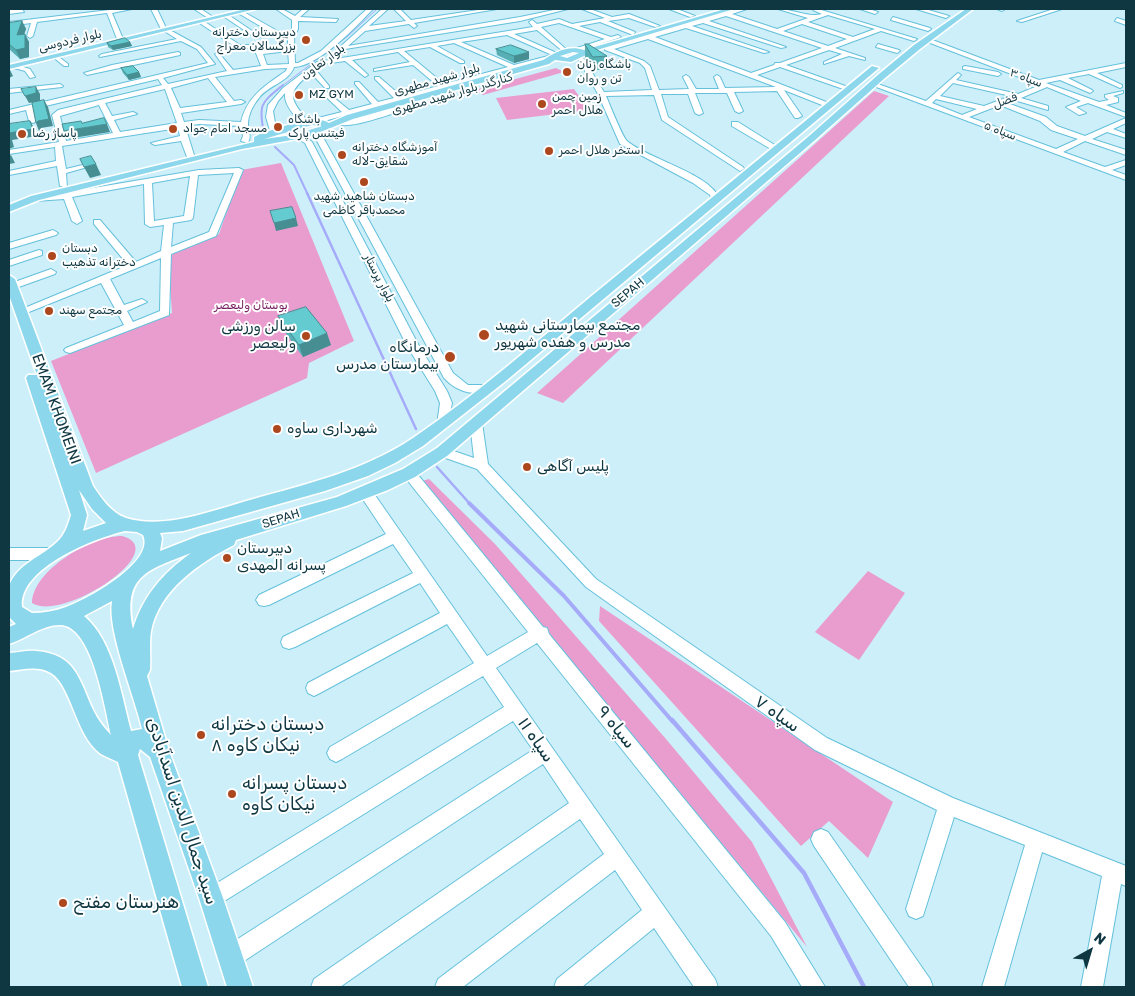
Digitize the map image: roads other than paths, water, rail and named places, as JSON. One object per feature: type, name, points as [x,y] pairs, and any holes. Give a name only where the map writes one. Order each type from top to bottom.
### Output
[{"type":"main road","name":"بلوار فردوسی","points":[[10,66],[78,45],[164,29],[225,12],[253,9]]},
{"type":"main road","name":"SEPAH","points":[[125,525],[138,525],[146,528],[183,524],[258,505],[362,472],[390,460],[443,425],[897,51],[970,9]]},
{"type":"main road","points":[[560,58],[728,11]]},
{"type":"main road","name":"بلوار فردوسی","points":[[10,66],[55,56],[91,44],[200,22],[225,12]]},
{"type":"main road","name":"SEPAH","points":[[9,636],[98,601],[137,571],[201,542],[248,530],[365,492],[409,473],[442,452],[811,139],[873,84],[921,36],[951,12]]},
{"type":"main road","points":[[560,58],[565,51],[580,53]]},
{"type":"main road","name":"بلوار شهید مطهری","points":[[321,127],[338,123],[349,115],[560,58]]},
{"type":"main road","points":[[9,209],[34,196],[190,157],[244,141],[299,136],[349,115]]},
{"type":"main road","points":[[9,198],[66,190],[263,138],[274,132],[305,123],[321,127]]},
{"type":"main road","name":"EMAM KHOMEINI","points":[[10,282],[12,313],[68,460],[79,516],[74,533],[57,551]]},
{"type":"main road","name":"EMAM KHOMEINI","points":[[68,460],[99,509],[112,519],[125,525]]},
{"type":"main road","points":[[258,505],[251,514],[252,519],[265,524]]},
{"type":"main road","points":[[125,525],[92,533],[57,551],[13,590],[13,609],[18,616],[28,620],[50,619],[76,622],[88,631],[99,651],[127,755],[195,987]]},
{"type":"main road","name":"سید جمال الدین اسدآبادی","points":[[146,528],[152,534],[154,542],[151,553],[122,595],[120,609],[125,635],[158,751],[211,898],[240,987]]},
{"type":"main road","points":[[139,680],[143,630],[160,592],[173,577],[190,564],[222,543],[248,530]]},
{"type":"main road","points":[[9,662],[34,660],[62,668],[74,682],[81,707],[91,728],[107,746],[127,755]]},
{"type":"main road","points":[[127,755],[130,745],[139,739],[148,740],[158,751]]},
{"type":"street","points":[[78,9],[79,16]]},
{"type":"street","points":[[9,24],[129,9]]},
{"type":"street","points":[[87,73],[158,76],[211,65],[199,48],[164,29],[154,9]]},
{"type":"street","points":[[197,9],[210,17]]},
{"type":"street","points":[[279,9],[295,22],[328,27]]},
{"type":"street","points":[[297,9],[314,12]]},
{"type":"street","points":[[102,105],[210,76],[231,72],[253,73],[265,67],[300,65],[319,54],[370,9]]},
{"type":"street","points":[[385,9],[396,9],[432,46],[462,62]]},
{"type":"street","name":"بلوار تعاون","points":[[305,123],[292,108],[288,96],[289,91],[297,80],[341,49],[385,9]]},
{"type":"street","points":[[364,30],[494,9]]},
{"type":"street","points":[[527,18],[529,9]]},
{"type":"street","points":[[341,49],[527,18],[551,10],[565,9]]},
{"type":"street","points":[[585,9],[611,19]]},
{"type":"street","points":[[672,9],[692,16]]},
{"type":"street","points":[[580,53],[611,39],[716,9]]},
{"type":"street","points":[[580,53],[609,49],[703,21],[728,11],[744,9]]},
{"type":"street","points":[[781,9],[823,21]]},
{"type":"street","points":[[777,31],[842,9]]},
{"type":"street","points":[[864,9],[875,12]]},
{"type":"street","points":[[919,9],[951,12]]},
{"type":"street","points":[[1020,21],[1059,9]]},
{"type":"street","points":[[244,10],[279,35],[290,36]]},
{"type":"street","points":[[244,141],[247,136],[244,127],[247,111],[257,96],[288,72],[292,63],[290,36],[295,29],[295,22],[305,10]]},
{"type":"street","points":[[816,10],[881,29],[921,36]]},
{"type":"street","points":[[9,12],[22,11]]},
{"type":"street","points":[[728,11],[777,31],[863,59]]},
{"type":"street","points":[[109,12],[120,38]]},
{"type":"street","points":[[225,12],[258,37]]},
{"type":"street","points":[[573,25],[629,16],[657,26]]},
{"type":"street","points":[[786,17],[854,35],[866,34],[881,29]]},
{"type":"street","points":[[527,18],[565,51]]},
{"type":"street","points":[[30,36],[37,19]]},
{"type":"street","points":[[508,33],[520,19]]},
{"type":"street","points":[[662,19],[671,22]]},
{"type":"street","points":[[893,19],[921,36]]},
{"type":"street","points":[[295,22],[336,20]]},
{"type":"street","points":[[602,20],[633,33]]},
{"type":"street","points":[[1117,20],[1126,22]]},
{"type":"street","points":[[319,63],[481,38],[559,21],[611,39]]},
{"type":"street","points":[[703,21],[804,57]]},
{"type":"street","points":[[200,22],[239,47],[256,46],[265,67]]},
{"type":"street","points":[[686,26],[766,52]]},
{"type":"street","points":[[373,28],[379,35]]},
{"type":"street","points":[[508,33],[585,68]]},
{"type":"street","points":[[752,75],[783,66],[829,48],[854,35]]},
{"type":"street","name":"سپاه ۳","points":[[921,36],[973,58],[1126,115]]},
{"type":"street","points":[[649,37],[830,105]]},
{"type":"street","points":[[481,38],[495,45]]},
{"type":"street","points":[[102,56],[183,39]]},
{"type":"street","points":[[456,42],[514,67]]},
{"type":"street","points":[[164,43],[178,54],[185,70]]},
{"type":"street","points":[[91,44],[119,74]]},
{"type":"street","points":[[878,46],[897,51]]},
{"type":"street","points":[[609,49],[642,62],[648,67],[665,118],[740,169]]},
{"type":"street","points":[[134,50],[153,67]]},
{"type":"street","points":[[258,53],[286,50]]},
{"type":"street","points":[[400,52],[444,87]]},
{"type":"street","points":[[580,53],[585,68],[602,94],[623,142],[696,181],[714,194],[716,200]]},
{"type":"street","points":[[9,112],[29,108],[71,92],[94,88],[147,60],[178,54]]},
{"type":"street","points":[[218,54],[231,72]]},
{"type":"street","points":[[826,63],[848,54]]},
{"type":"street","points":[[55,56],[66,64]]},
{"type":"street","name":"کنارگذر بلوار شهید مطهری","points":[[349,115],[400,98],[514,67],[560,58]]},
{"type":"street","name":"کنارگذر بلوار شهید مطهری","points":[[338,123],[363,119],[560,58]]},
{"type":"street","points":[[928,104],[966,68],[973,58]]},
{"type":"street","points":[[348,60],[364,75]]},
{"type":"street","points":[[772,62],[809,76],[853,86]]},
{"type":"street","points":[[376,70],[396,69],[414,63]]},
{"type":"street","points":[[10,66],[28,70],[32,77]]},
{"type":"street","points":[[966,68],[1039,82],[1126,66]]},
{"type":"street","points":[[311,70],[349,115]]},
{"type":"street","points":[[1090,72],[1120,89],[1107,96],[1115,100],[1098,105]]},
{"type":"street","points":[[148,180],[150,224],[188,218],[196,173],[183,138],[177,111],[167,86],[158,76]]},
{"type":"street","points":[[210,76],[232,103]]},
{"type":"street","points":[[56,77],[62,90],[71,92],[80,107]]},
{"type":"street","points":[[686,77],[699,113]]},
{"type":"street","points":[[717,77],[739,111]]},
{"type":"street","points":[[377,78],[400,98]]},
{"type":"street","points":[[1061,78],[1090,91]]},
{"type":"street","points":[[274,132],[269,123],[270,108],[283,91],[297,80]]},
{"type":"street","points":[[951,82],[1017,97],[1045,108]]},
{"type":"street","points":[[357,83],[377,105]]},
{"type":"street","name":"سپاه ۵","points":[[873,84],[1126,178]]},
{"type":"street","name":"فضل","points":[[963,117],[1047,85]]},
{"type":"street","points":[[9,92],[60,86]]},
{"type":"street","points":[[779,89],[798,116]]},
{"type":"street","points":[[602,94],[788,89]]},
{"type":"street","points":[[1058,97],[1067,93]]},
{"type":"street","points":[[936,97],[986,109]]},
{"type":"street","points":[[1082,113],[1070,107],[1087,101]]},
{"type":"street","points":[[77,220],[66,190],[56,115],[80,107],[125,102]]},
{"type":"street","points":[[177,111],[241,102]]},
{"type":"street","points":[[1001,103],[1043,119],[1054,128],[1126,153]]},
{"type":"street","points":[[102,105],[110,119],[114,137]]},
{"type":"street","points":[[29,108],[33,121]]},
{"type":"street","points":[[110,119],[133,114]]},
{"type":"street","points":[[9,152],[61,143],[88,143],[180,125],[201,119],[221,119],[244,127],[253,134],[263,138]]},
{"type":"street","points":[[1056,152],[1126,120]]},
{"type":"street","points":[[735,124],[777,149]]},
{"type":"street","name":"بلوار پرستار","points":[[321,127],[320,139],[448,375],[457,386]]},
{"type":"street","points":[[1106,129],[1126,136]]},
{"type":"street","name":"بلوار پرستار","points":[[299,136],[308,142],[413,346],[441,391],[446,403],[443,425]]},
{"type":"street","points":[[155,143],[183,138]]},
{"type":"street","points":[[1105,170],[1126,162]]},
{"type":"street","points":[[9,173],[91,165]]},
{"type":"street","points":[[12,313],[213,234],[239,170],[196,173],[66,190]]},
{"type":"street","points":[[696,181],[716,187],[731,187]]},
{"type":"street","points":[[70,350],[165,313],[166,253],[169,221]]},
{"type":"street","points":[[97,222],[134,266]]},
{"type":"street","points":[[9,246],[53,234]]},
{"type":"street","points":[[9,263],[39,253]]},
{"type":"street","points":[[10,282],[51,272]]},
{"type":"street","points":[[104,278],[130,327]]},
{"type":"street","points":[[383,286],[398,282]]},
{"type":"street","points":[[121,310],[142,302]]},
{"type":"street","points":[[457,386],[467,389],[488,388]]},
{"type":"street","points":[[441,391],[451,397],[457,397],[460,391],[457,386]]},
{"type":"street","points":[[476,423],[482,466]]},
{"type":"street","name":"سپاه ۷","points":[[442,452],[482,466],[591,584],[821,744],[948,805],[1120,874]]},
{"type":"street","name":"سپاه ۹","points":[[409,473],[541,633],[778,929],[814,987]]},
{"type":"street","name":"سپاه ۱۱","points":[[365,492],[655,913],[699,984]]},
{"type":"street","points":[[264,600],[395,536]]},
{"type":"street","points":[[9,554],[57,551]]},
{"type":"street","points":[[289,642],[422,575]]},
{"type":"street","points":[[314,688],[450,615]]},
{"type":"street","points":[[336,752],[541,633]]},
{"type":"street","points":[[211,898],[515,710]]},
{"type":"street","points":[[230,957],[544,753]]},
{"type":"street","points":[[916,909],[948,805]]},
{"type":"street","points":[[322,987],[582,806]]},
{"type":"street","points":[[822,839],[922,987]]},
{"type":"street","points":[[992,987],[1036,841]]},
{"type":"street","points":[[453,981],[616,857]]},
{"type":"street","points":[[1092,987],[1120,874]]},
{"type":"street","points":[[565,987],[655,913]]},
{"type":"waterway","points":[[282,86],[348,36],[377,9]]},
{"type":"waterway","points":[[264,133],[261,116],[263,105],[283,85]]},
{"type":"waterway","points":[[275,147],[294,165],[308,195]]},
{"type":"waterway","points":[[307,193],[416,429]]},
{"type":"waterway","points":[[437,467],[470,504]]},
{"type":"waterway","points":[[470,504],[564,596],[673,722]]},
{"type":"waterway","points":[[672,720],[804,873],[864,987]]},
{"type":"place","name":"دبیرستان دخترانه بزرگسالان معراج","points":[[306,40]]},
{"type":"place","name":"باشگاه زنان تن و روان","points":[[567,72]]},
{"type":"place","name":"MZ GYM","points":[[299,95]]},
{"type":"place","name":"زمین چمن هلال احمر","points":[[542,104]]},
{"type":"place","name":"باشگاه فیتنس پارک","points":[[278,127]]},
{"type":"place","name":"مسجد امام جواد","points":[[173,129]]},
{"type":"place","name":"پاساژ رضا","points":[[22,134]]},
{"type":"place","name":"استخر هلال احمر","points":[[549,151]]},
{"type":"place","name":"آموزشگاه دخترانه شقایق-لاله","points":[[342,155]]},
{"type":"place","name":"دبستان شاهید شهید محمدباقر کاظمی","points":[[364,182]]},
{"type":"place","name":"دبستان دخترانه تذهیب","points":[[52,256]]},
{"type":"place","name":"مجتمع سهند","points":[[49,311]]},
{"type":"place","name":"مجتمع بیمارستانی شهید مدرس و هفده شهریور","points":[[484,335]]},
{"type":"place","name":"سالن ورزشی ولیعصر","points":[[306,336]]},
{"type":"place","name":"درمانگاه بیمارستان مدرس","points":[[450,357]]},
{"type":"place","name":"شهرداری ساوه","points":[[277,429]]},
{"type":"place","name":"پلیس آگاهی","points":[[527,467]]},
{"type":"place","name":"دبیرستان پسرانه المهدی","points":[[227,558]]},
{"type":"place","name":"دبستان دخترانه نیکان کاوه ۸","points":[[201,735]]},
{"type":"place","name":"دبستان پسرانه نیکان کاوه","points":[[232,794]]},
{"type":"place","name":"هنرستان مفتح","points":[[63,903]]},
{"type":"park label","name":"بوستان ولیعصر","points":[[251,306]]}]
